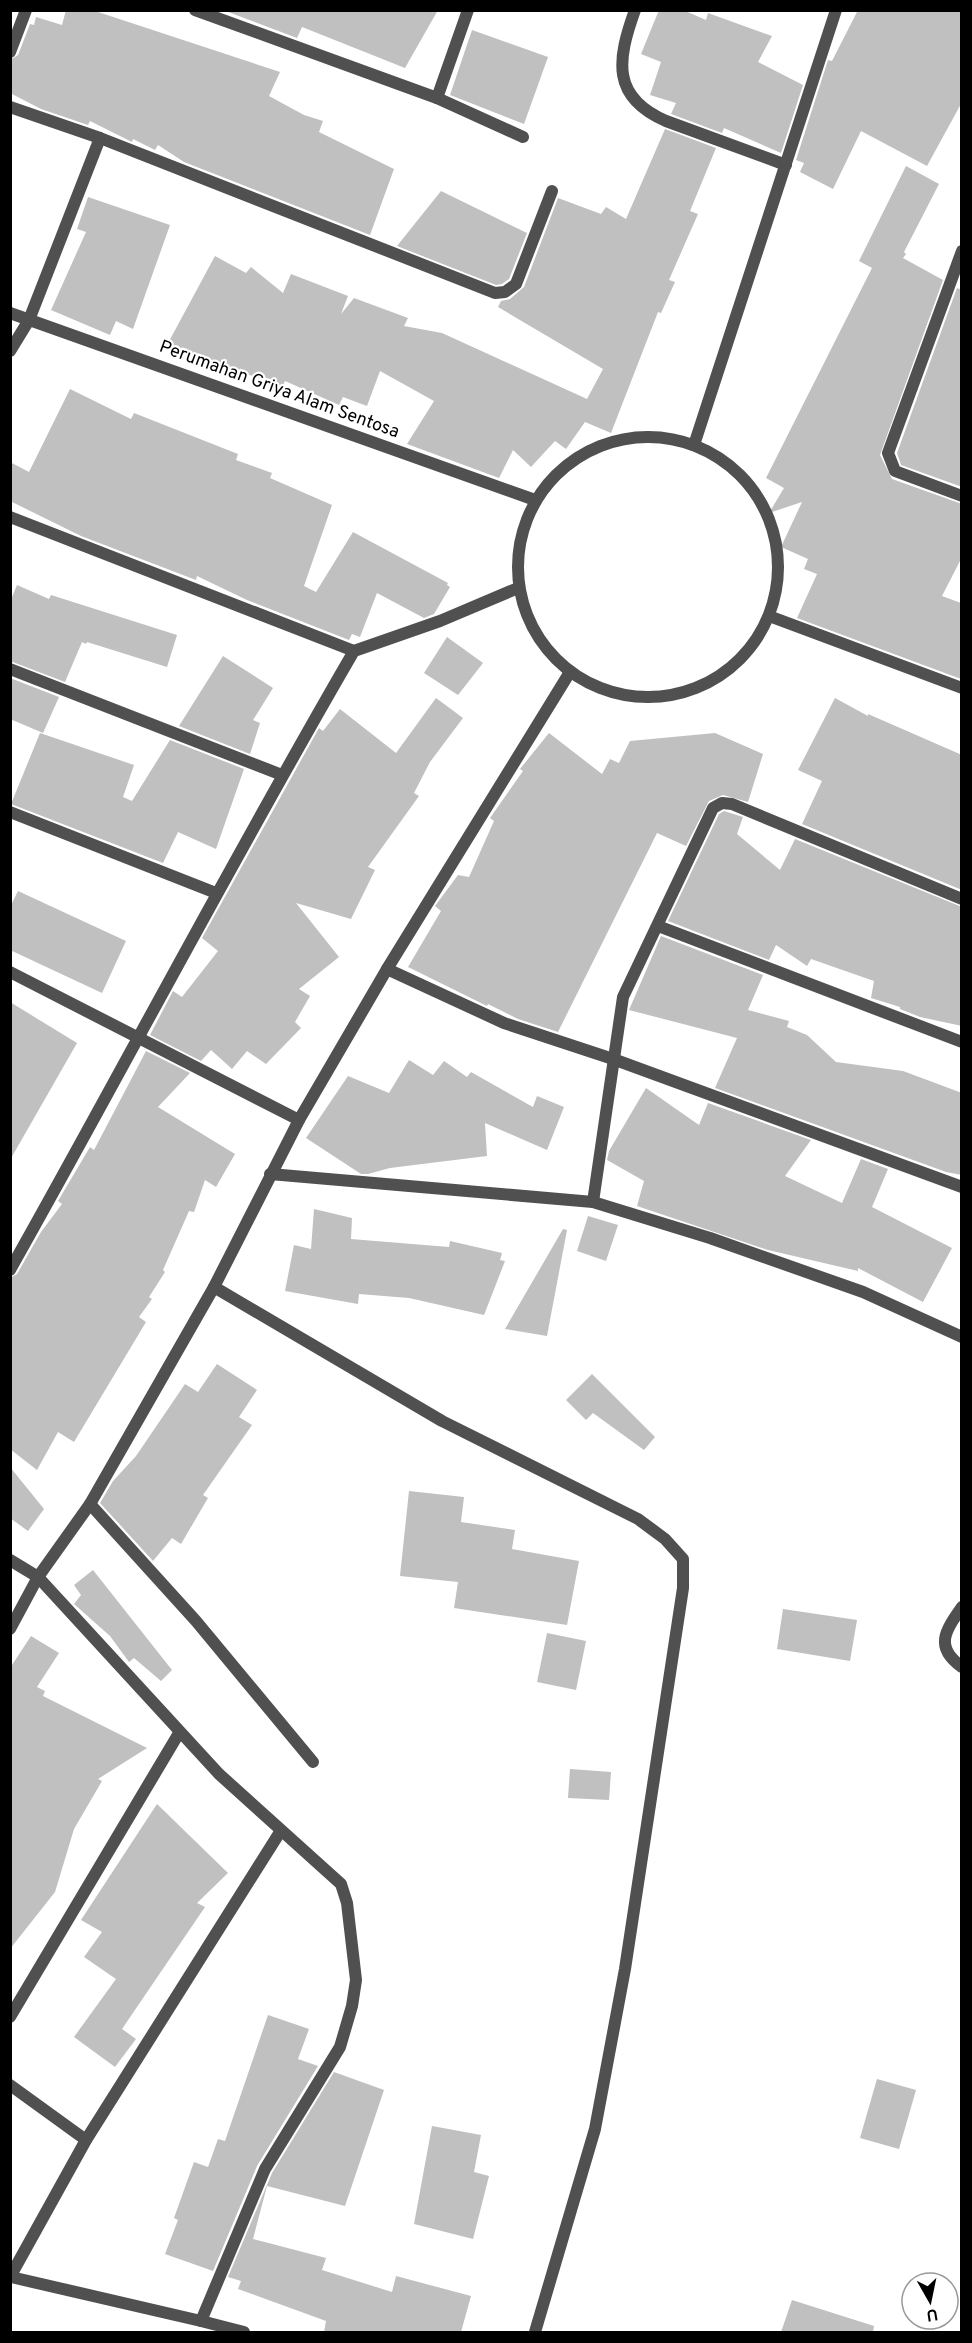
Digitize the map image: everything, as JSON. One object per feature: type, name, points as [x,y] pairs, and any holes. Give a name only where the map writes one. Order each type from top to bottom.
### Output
[{"type":"street","points":[[10,52],[26,10]]},
{"type":"street","points":[[195,10],[436,98],[523,137]]},
{"type":"street","points":[[436,98],[468,10]]},
{"type":"street","points":[[635,10],[624,40],[622,69],[625,88],[636,103],[650,114],[666,121],[786,165]]},
{"type":"street","points":[[693,445],[836,10]]},
{"type":"street","points":[[10,107],[100,138],[495,293],[505,292],[516,284],[552,191]]},
{"type":"street","points":[[10,351],[28,320],[100,138]]},
{"type":"street","points":[[962,251],[888,453],[895,471],[962,496]]},
{"type":"street","name":"Perumahan Griya Alam Sentosa","points":[[10,313],[535,500]]},
{"type":"street","points":[[634,438],[664,438],[693,445],[720,458],[742,477],[760,501],[773,528],[778,558],[777,588],[769,616],[748,650],[719,676],[682,692],[644,697],[605,689],[570,672],[545,648],[528,620],[518,588],[517,558],[521,538],[535,500],[554,476],[577,457],[604,444],[634,438]]},
{"type":"street","points":[[10,517],[354,651],[440,621],[518,588]]},
{"type":"street","points":[[769,616],[962,688]]},
{"type":"street","points":[[10,1270],[139,1039],[216,893],[354,651]]},
{"type":"street","points":[[10,669],[282,775]]},
{"type":"street","points":[[10,1629],[38,1577],[90,1504],[214,1287],[299,1120],[387,969],[570,672]]},
{"type":"street","points":[[593,1202],[623,997],[709,815],[722,802],[732,804],[962,899]]},
{"type":"street","points":[[10,812],[216,893]]},
{"type":"street","points":[[658,926],[962,1042]]},
{"type":"street","points":[[387,969],[504,1023],[614,1059],[962,1186]]},
{"type":"street","points":[[10,972],[299,1120]]},
{"type":"street","points":[[270,1174],[593,1202],[710,1238],[863,1292],[962,1337]]},
{"type":"street","points":[[214,1287],[441,1421],[638,1519],[665,1539],[683,1559],[683,1588],[627,1957],[595,2129],[535,2332]]},
{"type":"street","points":[[90,1504],[196,1622],[313,1762]]},
{"type":"street","points":[[10,1560],[38,1577],[179,1733],[280,1832],[323,1866],[340,1884],[347,1903],[356,1980],[352,2006],[340,2047],[265,2169],[201,2321]]},
{"type":"street","points":[[962,1606],[948,1627],[944,1649],[949,1658],[962,1667]]},
{"type":"street","points":[[10,2017],[179,1733]]},
{"type":"street","points":[[244,2332],[11,2277],[86,2140],[280,1832]]},
{"type":"street","points":[[10,2085],[86,2140]]},
{"type":"building","points":[[66,10],[92,10],[280,72],[269,96],[304,115],[323,121],[319,132],[394,169],[370,235],[184,162],[158,145],[155,150],[133,139],[132,142],[90,121],[88,125],[41,109],[10,93],[10,60],[18,55],[30,24],[34,25],[36,17],[62,25]]},
{"type":"building","points":[[223,10],[438,10],[405,68],[302,27],[297,38]]},
{"type":"building","points":[[659,10],[683,10],[706,20],[708,13],[772,36],[758,62],[803,85],[781,153],[724,128],[722,133],[671,114],[676,103],[650,95],[661,62],[641,54]]},
{"type":"building","points":[[858,10],[962,10],[962,102],[927,166],[861,131],[833,189],[800,172],[804,163],[796,160],[828,60],[832,61]]},
{"type":"building","points":[[472,30],[548,57],[524,124],[450,95]]},
{"type":"building","points":[[665,129],[716,148],[690,211],[698,214],[669,280],[675,282],[661,313],[658,312],[611,433],[585,422],[566,449],[555,441],[531,467],[513,450],[499,478],[407,444],[434,401],[380,371],[367,406],[343,397],[339,405],[285,381],[282,388],[235,369],[194,358],[167,345],[215,256],[246,273],[251,267],[283,293],[291,274],[348,296],[341,314],[354,298],[408,318],[404,326],[442,333],[587,399],[603,369],[498,307],[501,301],[510,299],[524,287],[558,198],[601,214],[606,207],[626,219]]},
{"type":"building","points":[[906,166],[939,184],[903,258],[943,280],[880,455],[892,479],[962,504],[962,557],[942,596],[961,603],[961,679],[797,618],[817,574],[804,569],[808,559],[781,547],[802,502],[769,513],[784,488],[766,478],[872,268],[859,261]]},
{"type":"building","points":[[441,191],[527,233],[509,279],[502,284],[496,285],[397,246]]},
{"type":"building","points":[[88,197],[170,225],[133,329],[116,321],[110,335],[51,310],[86,232],[77,229]]},
{"type":"building","points":[[957,288],[962,290],[962,487],[901,465],[897,453]]},
{"type":"building","points":[[70,389],[131,419],[134,413],[238,454],[236,460],[272,473],[270,478],[332,505],[304,586],[316,592],[353,532],[448,583],[450,587],[434,614],[424,618],[377,593],[360,637],[352,634],[349,640],[247,600],[197,576],[196,580],[81,536],[10,501],[10,462],[29,472]]},
{"type":"building","points":[[17,585],[49,599],[51,595],[177,635],[167,667],[87,642],[86,644],[82,642],[65,682],[10,661],[10,602]]},
{"type":"building","points":[[447,637],[483,663],[458,695],[424,673]]},
{"type":"building","points":[[223,656],[273,688],[253,720],[260,723],[250,754],[179,726]]},
{"type":"building","points":[[10,678],[59,697],[43,733],[10,719]]},
{"type":"building","points":[[436,698],[463,718],[430,762],[414,793],[419,796],[368,867],[375,870],[351,919],[296,903],[339,957],[299,989],[310,996],[295,1022],[301,1028],[266,1064],[247,1051],[232,1069],[211,1050],[201,1061],[150,1035],[173,991],[182,997],[218,951],[202,938],[319,728],[323,731],[340,709],[396,753]]},
{"type":"building","points":[[835,698],[868,716],[868,714],[962,755],[962,890],[802,824],[822,781],[798,770]]},
{"type":"building","points":[[40,733],[134,765],[123,797],[132,801],[170,740],[244,769],[216,849],[178,832],[163,863],[11,804]]},
{"type":"building","points":[[549,733],[602,774],[610,759],[619,763],[630,741],[715,733],[763,754],[748,802],[723,795],[709,801],[686,846],[657,833],[558,1032],[518,1019],[488,1004],[487,1006],[408,967],[441,911],[435,906],[458,875],[469,877],[494,821],[490,818],[523,771],[520,769]]},
{"type":"building","points":[[724,811],[743,817],[737,834],[780,870],[795,839],[962,907],[962,1026],[920,1017],[900,1007],[871,998],[874,981],[811,959],[807,966],[776,945],[769,960],[668,921],[719,814]]},
{"type":"building","points":[[18,891],[126,941],[102,993],[10,950],[10,907]]},
{"type":"building","points":[[661,936],[763,975],[748,1010],[789,1021],[787,1027],[807,1035],[836,1062],[903,1071],[962,1093],[962,1175],[946,1172],[715,1088],[737,1038],[629,1010]]},
{"type":"building","points":[[10,1002],[77,1043],[10,1160]]},
{"type":"building","points":[[146,1051],[190,1073],[158,1107],[235,1154],[216,1187],[205,1180],[194,1212],[189,1211],[163,1270],[165,1272],[149,1297],[152,1299],[139,1317],[146,1322],[74,1442],[58,1432],[37,1470],[10,1449],[10,1278],[17,1274],[41,1232],[62,1204],[58,1201],[90,1147],[94,1150]]},
{"type":"building","points":[[409,1060],[433,1075],[444,1061],[467,1077],[471,1072],[533,1107],[537,1096],[564,1107],[547,1150],[485,1123],[487,1156],[390,1168],[361,1174],[306,1138],[348,1076],[389,1093]]},
{"type":"building","points":[[646,1088],[699,1125],[708,1103],[811,1140],[785,1176],[842,1203],[861,1159],[888,1169],[872,1207],[952,1248],[923,1302],[858,1268],[858,1271],[768,1250],[637,1206],[644,1181],[607,1160],[609,1151]]},
{"type":"building","points":[[314,1209],[352,1218],[351,1239],[449,1247],[450,1241],[502,1253],[500,1260],[505,1261],[484,1315],[409,1298],[359,1294],[358,1304],[285,1291],[294,1245],[311,1249]]},
{"type":"building","points":[[588,1216],[618,1225],[606,1261],[577,1251]]},
{"type":"building","points":[[563,1229],[567,1230],[547,1336],[505,1329]]},
{"type":"building","points":[[217,1364],[257,1390],[239,1417],[252,1425],[203,1495],[208,1498],[181,1544],[172,1538],[153,1561],[100,1503],[113,1481],[136,1456],[185,1384],[198,1392]]},
{"type":"building","points":[[592,1374],[655,1437],[644,1450],[593,1413],[586,1420],[566,1400]]},
{"type":"building","points":[[10,1467],[44,1509],[28,1531],[10,1518]]},
{"type":"building","points":[[409,1491],[464,1497],[461,1522],[515,1530],[512,1549],[579,1561],[567,1625],[454,1608],[458,1582],[400,1576]]},
{"type":"building","points":[[93,1570],[172,1670],[161,1681],[134,1658],[129,1662],[110,1636],[74,1604],[81,1595],[74,1585]]},
{"type":"building","points":[[783,1609],[857,1620],[850,1661],[777,1649]]},
{"type":"building","points":[[547,1633],[586,1641],[576,1690],[537,1682]]},
{"type":"building","points":[[31,1636],[59,1653],[37,1687],[45,1691],[43,1696],[147,1748],[98,1779],[102,1781],[74,1829],[55,1892],[10,1949],[10,1668]]},
{"type":"building","points":[[570,1769],[611,1772],[609,1800],[568,1798]]},
{"type":"building","points":[[157,1804],[228,1873],[197,1903],[205,1907],[122,2029],[136,2039],[115,2067],[74,2037],[116,1979],[84,1957],[102,1932],[81,1920]]},
{"type":"building","points":[[268,2015],[309,2029],[298,2059],[318,2066],[257,2166],[213,2271],[165,2254],[178,2220],[174,2218],[194,2162],[208,2167],[218,2139],[225,2141]]},
{"type":"building","points":[[334,2072],[384,2090],[345,2206],[267,2186],[253,2239],[326,2258],[322,2270],[392,2292],[396,2276],[471,2296],[461,2332],[324,2332],[326,2321],[238,2289],[241,2281],[228,2277],[272,2173]]},
{"type":"building","points":[[877,2079],[916,2090],[899,2149],[860,2138]]},
{"type":"building","points":[[432,2126],[481,2135],[474,2172],[489,2176],[473,2239],[414,2224]]},
{"type":"building","points":[[792,2300],[874,2326],[873,2332],[781,2332]]}]
